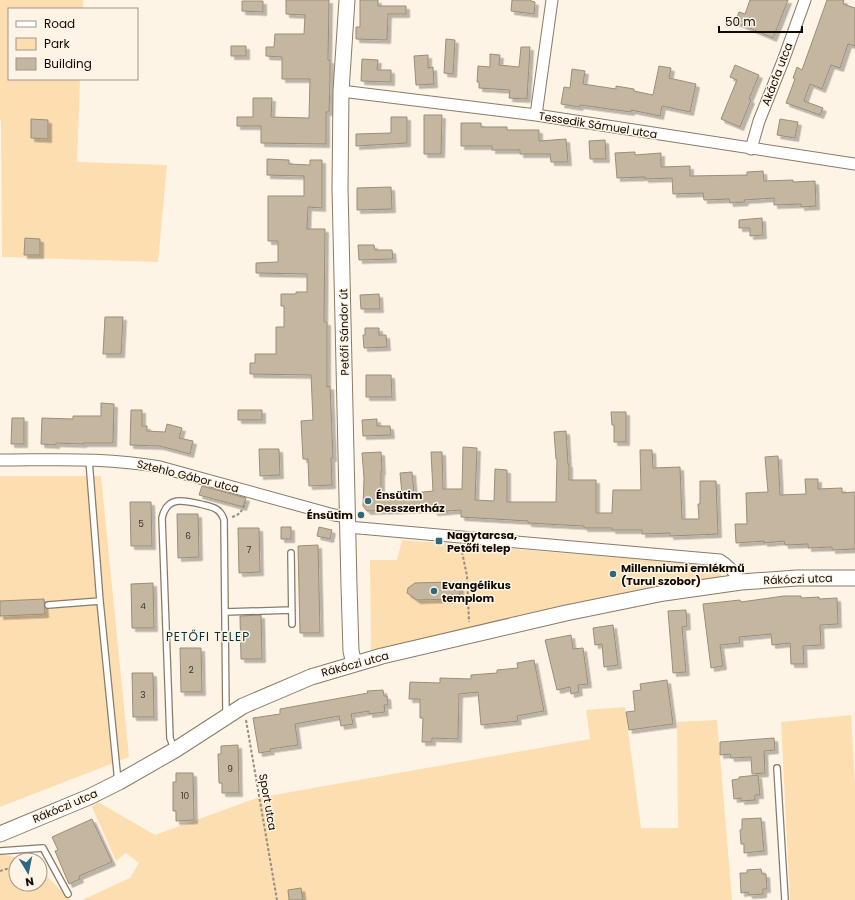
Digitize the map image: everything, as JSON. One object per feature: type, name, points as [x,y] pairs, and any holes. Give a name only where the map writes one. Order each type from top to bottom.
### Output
[{"type":"main road","name":"Petőfi Sándor út","points":[[347,0],[341,91],[340,196],[349,586],[351,651],[354,664]]},
{"type":"main road","name":"Rákóczi utca","points":[[0,834],[118,782],[175,750],[243,706],[288,685],[354,664],[382,656],[469,637],[566,613],[664,593],[741,582],[797,578],[855,578]]},
{"type":"street","points":[[536,115],[552,0]]},
{"type":"street","name":"Akácfa utca","points":[[751,149],[759,121],[805,0]]},
{"type":"street","name":"Tessedik Sámuel utca","points":[[341,91],[536,115],[855,164]]},
{"type":"street","name":"Sztehlo Gábor utca","points":[[0,460],[121,461],[160,467],[334,514],[348,522]]},
{"type":"street","points":[[348,522],[459,536],[720,560],[726,563],[741,582]]},
{"type":"lane","points":[[89,460],[100,602],[118,782]]},
{"type":"lane","points":[[175,750],[170,738],[162,518],[166,508],[175,501],[184,500],[215,508],[221,512],[224,520],[226,716]]},
{"type":"lane","points":[[291,553],[292,624]]},
{"type":"lane","points":[[48,605],[100,602]]},
{"type":"lane","points":[[225,612],[292,610]]},
{"type":"lane","points":[[777,768],[785,900]]},
{"type":"lane","points":[[0,851],[43,848],[68,894]]},
{"type":"path","points":[[224,520],[237,515],[244,508],[249,492]]},
{"type":"path","points":[[459,536],[467,576],[469,637]]},
{"type":"path","name":"Sport utca","points":[[243,706],[277,900]]},
{"type":"green space","points":[[0,0],[83,0],[83,8],[8,8],[8,80],[80,80],[77,162],[167,165],[158,262],[2,257]]},
{"type":"green space","points":[[0,476],[101,476],[129,757],[0,807]]},
{"type":"green space","points":[[402,540],[712,565],[720,571],[722,577],[660,586],[514,617],[371,651],[370,560],[397,560]]},
{"type":"green space","points":[[625,707],[641,828],[678,828],[677,722],[717,720],[732,900],[82,900],[130,878],[139,863],[126,853],[116,861],[92,807],[98,802],[155,835],[257,798],[590,739],[586,710]]},
{"type":"green space","points":[[851,715],[855,786],[855,900],[790,900],[781,722]]},
{"type":"green space","points":[[0,854],[8,856],[8,892],[48,892],[48,877],[70,900],[0,900]]},
{"type":"building","points":[[286,0],[329,0],[328,60],[330,60],[330,79],[329,112],[326,112],[326,144],[261,143],[261,126],[237,126],[237,117],[253,117],[253,98],[272,98],[271,117],[309,118],[310,79],[282,79],[282,57],[266,56],[266,47],[274,47],[275,34],[304,34],[305,15],[286,14]]},
{"type":"building","points":[[360,0],[378,0],[378,6],[406,6],[406,14],[388,14],[387,40],[356,39],[356,27],[360,27]]},
{"type":"building","points":[[512,0],[531,0],[535,2],[534,14],[511,11]]},
{"type":"building","points":[[750,0],[788,0],[773,38],[735,22],[739,12],[745,14]]},
{"type":"building","points":[[827,0],[844,0],[843,4],[855,8],[855,46],[848,44],[840,68],[831,65],[822,89],[810,84],[804,101],[823,108],[820,115],[786,103],[795,79],[793,78],[797,67],[802,70]]},
{"type":"building","points":[[242,1],[263,1],[263,12],[242,11]]},
{"type":"building","points":[[446,39],[455,40],[453,74],[444,73]]},
{"type":"building","points":[[231,46],[246,46],[246,56],[231,56]]},
{"type":"building","points":[[521,47],[530,47],[527,99],[509,98],[510,90],[479,88],[479,82],[477,82],[478,66],[490,67],[490,54],[500,55],[499,65],[519,67]]},
{"type":"building","points":[[428,55],[428,68],[433,67],[434,84],[416,85],[414,56]]},
{"type":"building","points":[[362,59],[378,60],[377,70],[391,70],[391,82],[361,81]]},
{"type":"building","points":[[735,65],[759,75],[740,127],[721,119],[737,80],[730,77]]},
{"type":"building","points":[[659,66],[671,68],[669,78],[696,84],[690,112],[662,106],[660,116],[631,110],[631,112],[561,104],[564,87],[570,88],[572,69],[585,71],[583,84],[616,89],[616,86],[634,89],[634,91],[653,95]]},
{"type":"building","points":[[424,115],[442,115],[441,154],[424,154]]},
{"type":"building","points":[[391,117],[407,117],[407,143],[356,146],[356,134],[391,133]]},
{"type":"building","points":[[31,119],[48,120],[48,139],[31,138]]},
{"type":"building","points":[[780,119],[798,122],[795,138],[777,135]]},
{"type":"building","points":[[461,123],[481,123],[481,127],[507,127],[507,130],[539,130],[539,141],[566,139],[568,162],[551,162],[550,154],[520,154],[520,150],[492,150],[492,146],[461,146]]},
{"type":"building","points":[[605,140],[606,159],[590,159],[589,141]]},
{"type":"building","points":[[635,152],[635,155],[661,153],[661,167],[690,166],[690,176],[747,175],[747,172],[763,171],[764,181],[815,181],[816,206],[801,207],[801,204],[774,205],[774,198],[744,200],[745,202],[730,203],[729,199],[704,200],[703,193],[673,194],[672,178],[617,178],[615,153]]},
{"type":"building","points":[[267,159],[289,160],[289,164],[310,165],[310,160],[322,160],[322,208],[308,207],[307,229],[325,229],[324,322],[327,322],[327,387],[330,386],[333,458],[331,458],[332,485],[309,486],[308,459],[303,459],[301,421],[313,420],[311,375],[250,374],[250,363],[255,363],[255,354],[276,354],[276,327],[284,327],[284,306],[281,306],[281,294],[307,292],[307,274],[256,273],[256,263],[278,262],[278,241],[268,241],[268,196],[304,196],[304,176],[267,175]]},
{"type":"building","points":[[391,187],[392,209],[357,210],[357,188]]},
{"type":"building","points":[[762,218],[763,235],[750,236],[750,228],[739,228],[739,220]]},
{"type":"building","points":[[25,238],[40,239],[40,255],[24,255]]},
{"type":"building","points":[[358,245],[374,245],[375,250],[392,250],[393,259],[359,260]]},
{"type":"building","points":[[379,294],[380,309],[361,309],[360,295]]},
{"type":"building","points":[[105,317],[123,317],[121,354],[103,354]]},
{"type":"building","points":[[365,328],[379,328],[379,335],[386,335],[387,347],[364,348],[363,335],[365,335]]},
{"type":"building","points":[[366,375],[391,375],[392,397],[366,397]]},
{"type":"building","points":[[101,403],[114,404],[113,443],[56,443],[56,445],[41,444],[42,418],[73,419],[73,416],[101,416]]},
{"type":"building","points":[[131,410],[142,410],[142,426],[147,426],[147,431],[165,432],[167,424],[182,428],[179,438],[193,441],[190,454],[160,446],[130,445]]},
{"type":"building","points":[[238,410],[262,410],[262,420],[238,420]]},
{"type":"building","points":[[611,412],[626,412],[626,442],[614,442],[614,425],[612,425]]},
{"type":"building","points":[[12,418],[24,418],[24,444],[11,444]]},
{"type":"building","points":[[377,419],[377,426],[390,426],[391,435],[363,436],[362,420]]},
{"type":"building","points":[[566,431],[569,480],[596,480],[596,513],[612,513],[613,490],[641,490],[640,450],[652,450],[653,468],[680,467],[682,519],[699,519],[698,504],[700,504],[700,481],[716,481],[718,534],[670,536],[670,533],[642,534],[642,530],[584,528],[584,526],[461,517],[461,510],[434,512],[434,509],[367,511],[363,506],[364,478],[362,453],[381,452],[381,494],[402,494],[400,473],[412,472],[414,493],[433,491],[431,452],[442,452],[443,489],[462,489],[463,447],[477,448],[475,500],[494,501],[495,469],[507,470],[507,502],[556,502],[557,459],[554,432]]},
{"type":"building","points":[[259,449],[279,449],[280,475],[260,476]]},
{"type":"building","points":[[778,456],[780,495],[806,494],[805,479],[818,479],[818,489],[842,488],[842,493],[855,492],[855,549],[832,550],[832,547],[808,548],[808,544],[785,545],[784,541],[736,543],[735,524],[747,524],[746,493],[768,492],[765,457]]},
{"type":"building","points":[[202,486],[246,498],[243,507],[199,495]]},
{"type":"building","points":[[130,502],[151,502],[152,546],[131,546]]},
{"type":"building","points":[[177,514],[198,514],[199,557],[178,558]]},
{"type":"building","points":[[281,527],[291,527],[291,539],[281,539]]},
{"type":"building","points":[[319,527],[332,530],[330,539],[317,536]]},
{"type":"building","points":[[238,528],[259,528],[260,572],[239,573]]},
{"type":"building","points":[[318,545],[320,633],[300,633],[298,546]]},
{"type":"building","name":"Evangélikus templom","points":[[451,582],[451,586],[460,585],[460,595],[452,595],[452,599],[417,600],[407,593],[408,588],[415,583]]},
{"type":"building","points":[[153,583],[154,628],[132,628],[131,584]]},
{"type":"building","points":[[784,596],[801,596],[801,598],[819,597],[819,599],[837,598],[838,624],[820,625],[821,645],[803,646],[804,664],[791,664],[790,643],[772,645],[771,634],[739,637],[740,643],[720,645],[723,666],[711,668],[703,604],[740,600],[741,602]]},
{"type":"building","points":[[44,599],[45,614],[0,616],[0,601]]},
{"type":"building","points":[[686,610],[687,626],[682,627],[686,672],[673,673],[668,611]]},
{"type":"building","points":[[261,615],[262,659],[241,659],[240,616]]},
{"type":"building","points":[[613,625],[618,665],[604,667],[602,644],[595,645],[593,628]]},
{"type":"building","points":[[571,635],[573,649],[583,648],[588,684],[578,685],[579,692],[571,694],[570,687],[557,690],[545,640]]},
{"type":"building","points":[[180,648],[201,648],[202,692],[181,692]]},
{"type":"building","points":[[534,660],[544,711],[517,716],[518,721],[481,725],[478,692],[459,694],[458,739],[432,738],[432,742],[422,742],[423,718],[420,718],[420,699],[409,699],[410,682],[440,683],[440,678],[471,679],[471,675],[497,673],[497,670],[518,668],[517,663]]},
{"type":"building","points":[[132,673],[153,673],[154,717],[133,717]]},
{"type":"building","points":[[667,680],[673,724],[629,730],[626,712],[635,711],[633,691],[641,690],[640,684]]},
{"type":"building","points":[[383,690],[384,696],[387,696],[388,705],[384,705],[385,712],[369,714],[369,711],[351,714],[353,724],[341,726],[339,716],[295,724],[298,745],[270,749],[271,751],[259,753],[253,718],[280,714],[280,709],[368,693],[367,691]]},
{"type":"building","points":[[774,738],[775,750],[764,751],[765,773],[752,774],[751,757],[731,758],[730,754],[720,755],[720,742]]},
{"type":"building","points":[[238,745],[239,793],[222,793],[222,783],[219,783],[218,754],[221,754],[221,746]]},
{"type":"building","points":[[176,773],[193,773],[194,820],[176,821],[176,811],[173,811],[173,782],[176,782]]},
{"type":"building","points":[[758,775],[760,795],[755,795],[755,800],[741,801],[741,798],[734,799],[732,780],[739,779],[739,777]]},
{"type":"building","points":[[761,818],[764,851],[744,853],[744,844],[741,844],[740,830],[742,829],[742,819]]},
{"type":"building","points":[[92,819],[112,862],[79,876],[80,879],[69,884],[55,851],[58,850],[52,837]]},
{"type":"building","points":[[761,869],[762,874],[766,874],[767,889],[763,889],[763,894],[749,895],[748,892],[741,893],[740,873],[747,873],[747,870]]},
{"type":"building","points":[[301,888],[303,900],[289,900],[288,890]]},
{"type":"place","name":"Énsütim Desszertház","points":[[368,501]]},
{"type":"place","name":"Énsütim","points":[[361,515]]},
{"type":"place","name":"Nagytarcsa, Petőfi telep","points":[[439,541]]},
{"type":"place","name":"Millenniumi emlékmű (Turul szobor)","points":[[613,574]]},
{"type":"place","name":"Evangélikus templom","points":[[434,591]]},
{"type":"district","name":"PETŐFI TELEP","points":[[208,637]]}]
